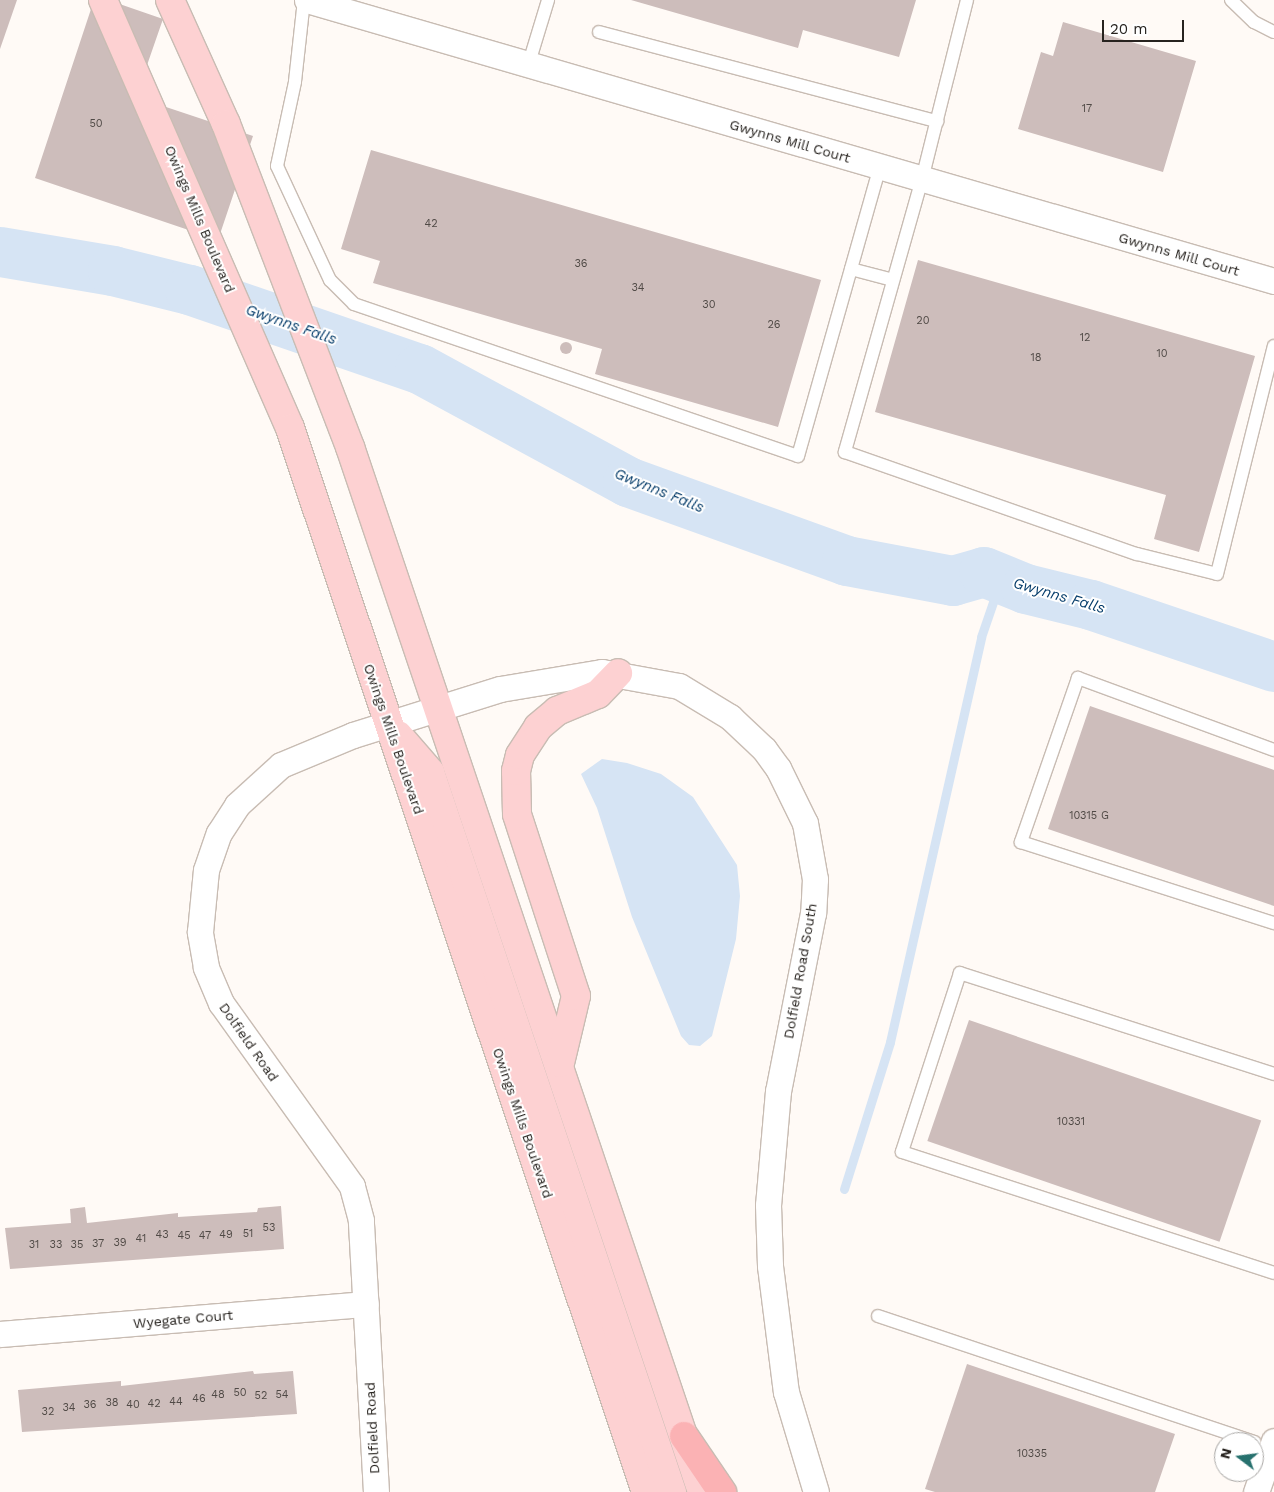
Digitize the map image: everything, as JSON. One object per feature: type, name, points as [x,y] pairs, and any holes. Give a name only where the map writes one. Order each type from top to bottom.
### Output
[{"type":"highway","points":[[684,1436],[722,1492]]},
{"type":"main road","name":"Owings Mills Boulevard","points":[[103,0],[290,428],[646,1492]]},
{"type":"main road","points":[[170,0],[226,124],[350,447],[560,1063],[702,1492]]},
{"type":"main road","points":[[560,1063],[576,996],[517,814],[516,771],[520,755],[538,727],[563,708],[598,694],[618,673]]},
{"type":"main road","points":[[389,724],[430,772],[672,1492]]},
{"type":"street","name":"Gwynns Mill Court","points":[[306,0],[1274,281]]},
{"type":"street","name":"Dolfield Road South","points":[[438,708],[542,680],[618,673],[679,686],[730,717],[773,762],[805,822],[815,879],[813,913],[778,1091],[771,1140],[769,1214],[776,1331],[786,1392],[816,1492]]},
{"type":"street","name":"Dolfield Road","points":[[376,1492],[361,1220],[352,1186],[221,1003],[206,967],[200,932],[206,870],[219,833],[256,784],[280,765],[318,748],[438,708]]},
{"type":"street","name":"Wyegate Court","points":[[0,1334],[366,1304]]},
{"type":"lane","points":[[306,0],[295,82],[277,166],[330,280],[354,304],[798,456],[880,167]]},
{"type":"lane","points":[[528,66],[548,0]]},
{"type":"lane","points":[[967,0],[922,179],[845,452],[1136,554],[1217,574],[1274,346]]},
{"type":"lane","points":[[1231,0],[1254,22],[1274,32]]},
{"type":"lane","points":[[600,32],[937,121]]},
{"type":"lane","points":[[851,269],[894,280]]},
{"type":"lane","points":[[1274,750],[1078,678],[1020,842],[1274,923]]},
{"type":"lane","points":[[1274,1074],[960,973],[902,1152],[1274,1273]]},
{"type":"lane","points":[[878,1316],[1230,1432]]},
{"type":"water","points":[[602,759],[627,763],[661,774],[693,797],[737,865],[740,896],[736,939],[712,1036],[700,1046],[689,1045],[681,1036],[632,917],[597,808],[581,774]]},
{"type":"building","points":[[0,0],[17,0],[0,49]]},
{"type":"building","points":[[94,0],[108,0],[163,19],[136,97],[253,136],[218,240],[35,178]]},
{"type":"building","points":[[631,0],[916,0],[899,57],[803,30],[798,48]]},
{"type":"building","points":[[1063,22],[1196,61],[1163,172],[1018,129],[1041,52],[1053,56]]},
{"type":"building","points":[[371,150],[821,280],[778,427],[595,374],[602,349],[373,283],[380,261],[341,249]]},
{"type":"building","points":[[918,260],[1255,356],[1199,552],[1154,539],[1166,495],[875,412]]},
{"type":"building","points":[[564,342],[568,342],[572,348],[568,354],[564,354],[560,350],[560,346]]},
{"type":"building","points":[[1090,706],[1274,770],[1274,906],[1048,829]]},
{"type":"building","points":[[969,1020],[1261,1121],[1219,1242],[927,1141]]},
{"type":"building","points":[[281,1206],[284,1249],[10,1269],[5,1228],[71,1223],[70,1209],[85,1207],[87,1223],[178,1213],[178,1217],[257,1212],[258,1208]]},
{"type":"building","points":[[967,1364],[1175,1434],[1155,1492],[935,1492],[925,1489]]},
{"type":"building","points":[[253,1371],[254,1374],[293,1371],[297,1414],[22,1432],[18,1390],[121,1381],[121,1386]]},
{"type":"waterway","name":"Gwynns Falls","points":[[0,252],[113,271],[190,290],[420,369],[628,482],[847,561],[953,581],[984,572],[1026,589],[1091,605],[1274,667]]},
{"type":"waterway","points":[[844,1189],[890,1042],[981,637],[1001,579]]}]
